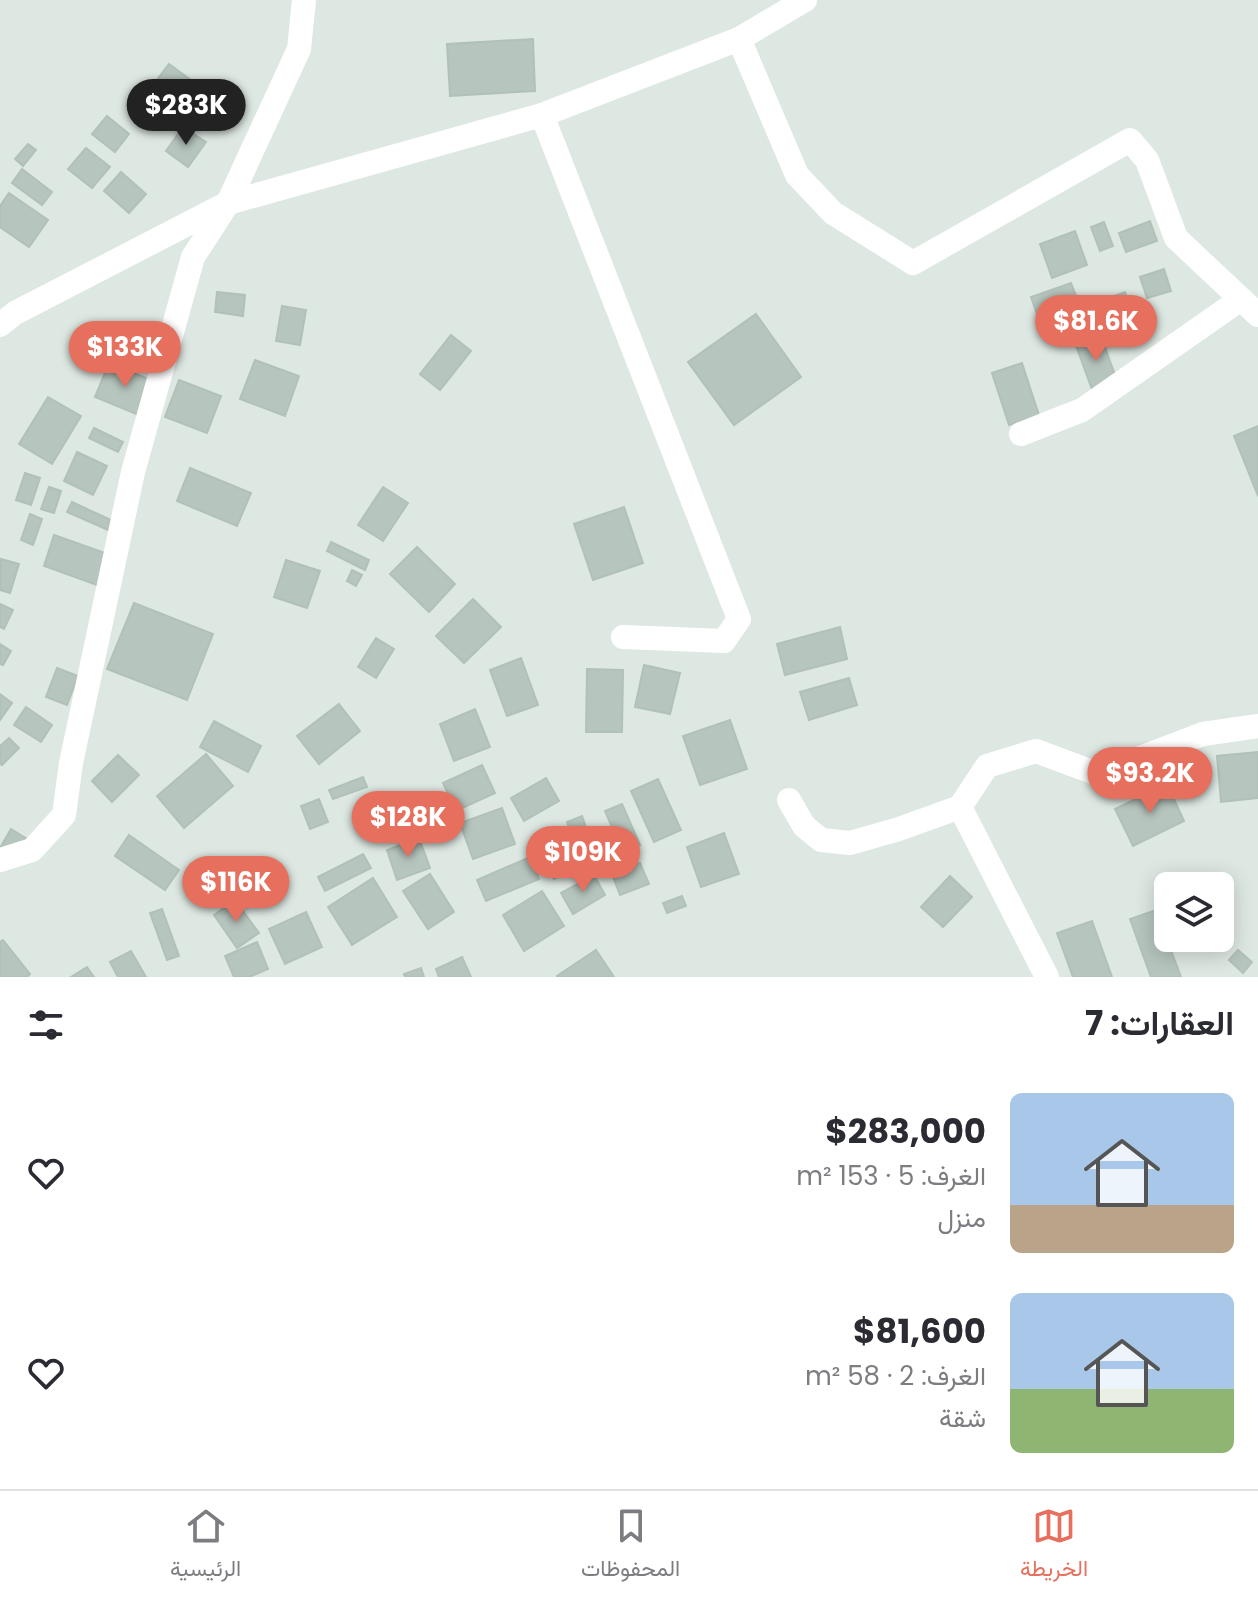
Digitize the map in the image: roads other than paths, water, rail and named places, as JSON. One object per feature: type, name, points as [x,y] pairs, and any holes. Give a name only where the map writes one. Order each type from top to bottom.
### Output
[{"type":"street","points":[[0,860],[32,850],[64,815],[71,763],[133,472],[193,257],[228,203],[299,49],[304,0]]},
{"type":"street","points":[[0,325],[15,313],[228,203],[542,115],[739,39],[805,0]]},
{"type":"street","points":[[739,39],[797,175],[833,213],[913,263],[1130,140],[1147,160],[1176,238],[1249,307],[1082,410],[1021,434]]},
{"type":"street","points":[[542,115],[739,619],[724,641],[623,637]]},
{"type":"street","points":[[789,800],[804,826],[821,840],[850,843],[960,807],[987,766],[1036,751],[1098,774],[1203,734],[1258,726]]},
{"type":"street","points":[[960,807],[1047,977]]}]
